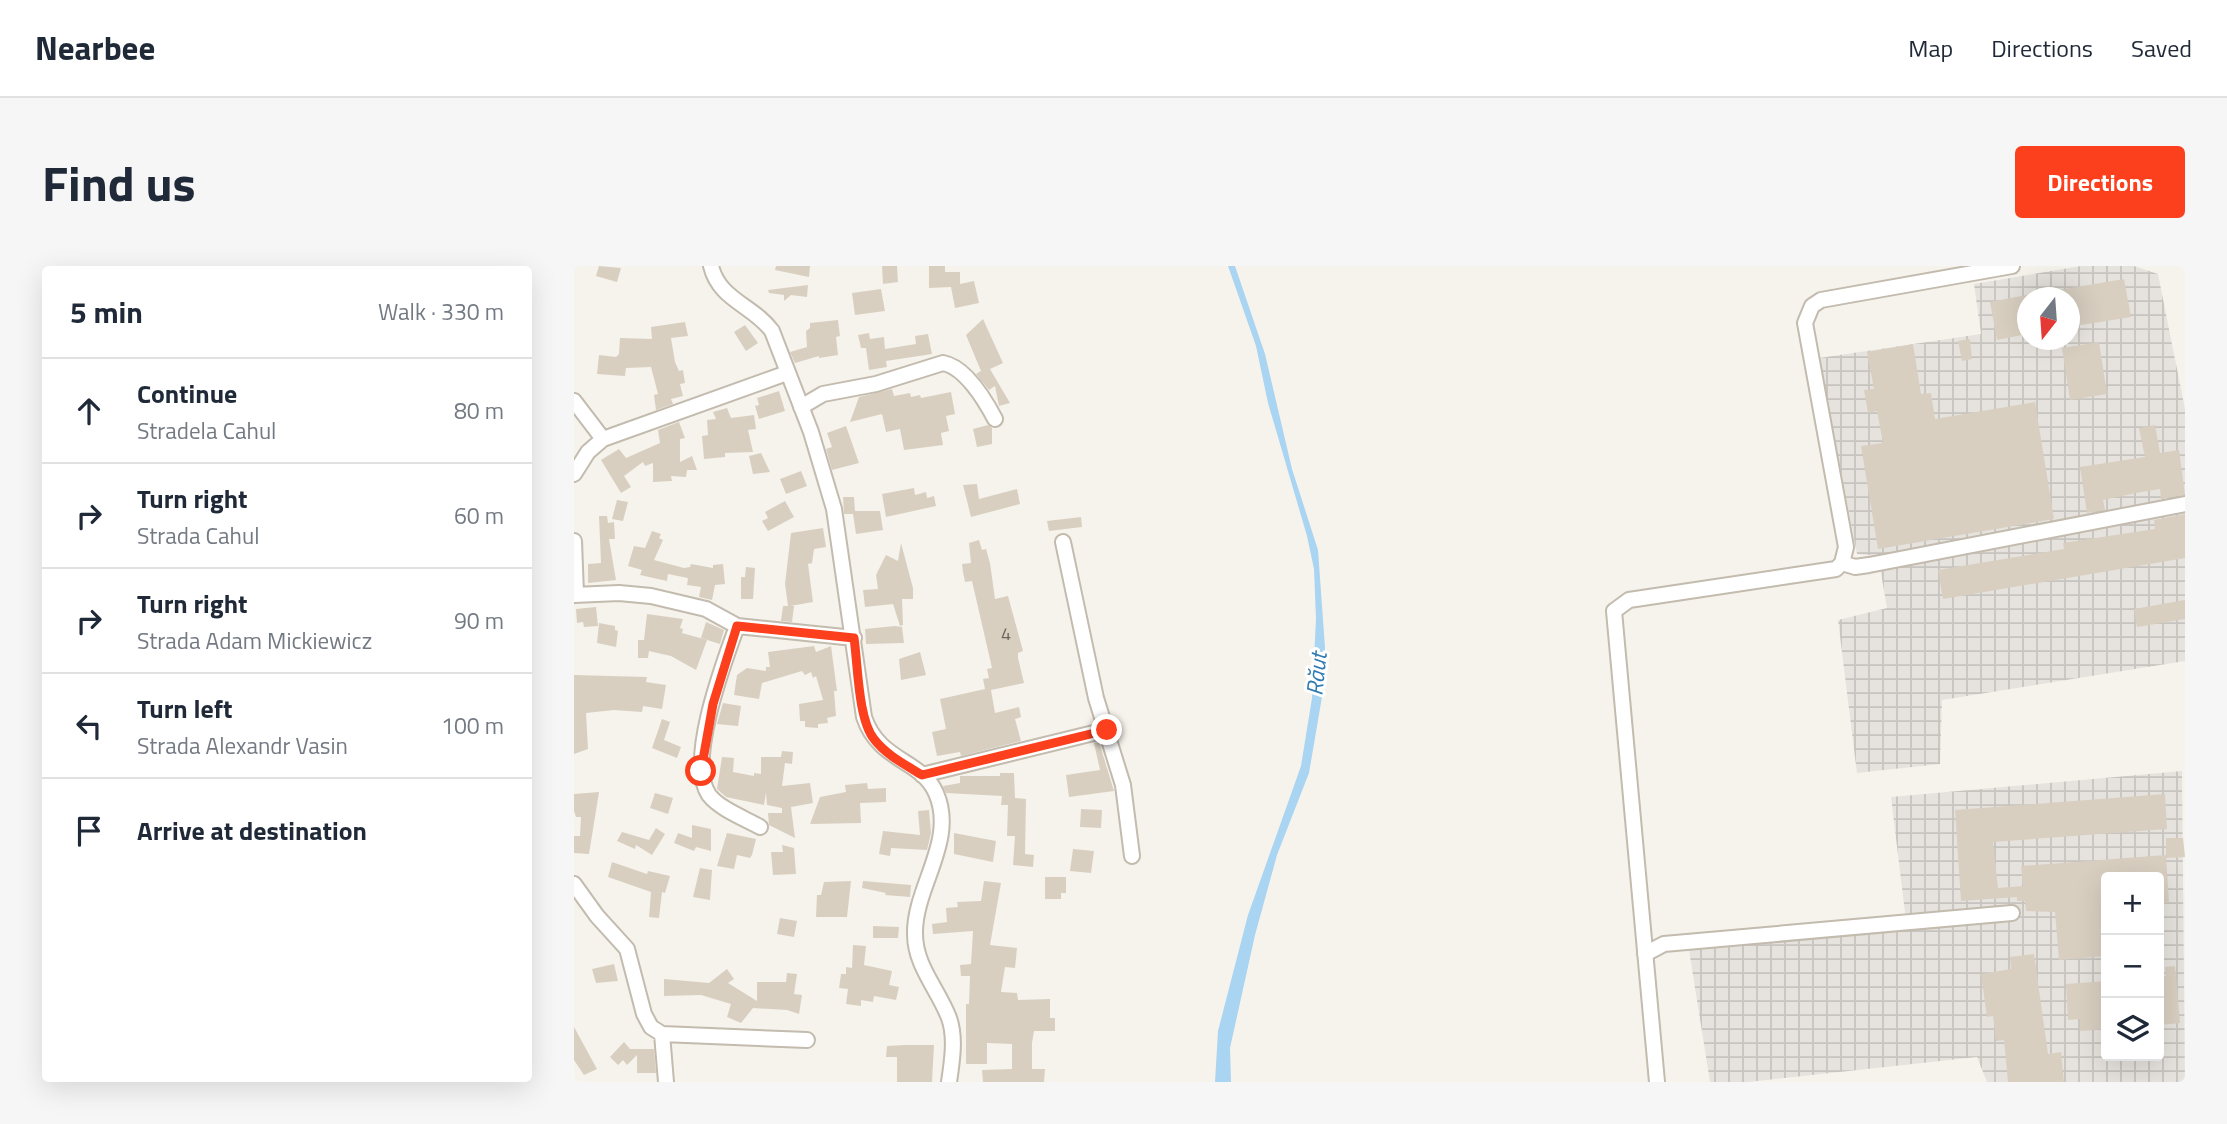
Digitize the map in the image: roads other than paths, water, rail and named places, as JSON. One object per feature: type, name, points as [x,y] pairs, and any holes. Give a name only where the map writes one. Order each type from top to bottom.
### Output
[{"type":"street","points":[[711,266],[722,289],[764,319],[772,331],[801,407],[834,509],[864,717],[870,734],[893,757],[922,775],[935,791],[941,815],[935,858],[917,915],[915,935],[921,966],[949,1019],[952,1047],[949,1082]]},
{"type":"street","points":[[1842,563],[1846,547],[1805,323],[1807,314],[1821,300],[2012,266]]},
{"type":"street","points":[[801,407],[823,394],[876,384],[943,363],[953,366],[964,376],[995,419]]},
{"type":"street","points":[[574,474],[588,452],[603,439],[787,373]]},
{"type":"street","points":[[574,401],[603,439]]},
{"type":"street","points":[[1657,1082],[1614,611],[1629,600],[1827,571],[1842,563],[1855,567],[1869,565],[2185,504]]},
{"type":"street","points":[[574,541],[575,595],[619,593],[673,600],[706,609],[737,626],[854,638]]},
{"type":"street","points":[[1063,542],[1096,698],[1123,785],[1132,856]]},
{"type":"street","points":[[737,626],[713,704],[701,771],[711,798],[760,827]]},
{"type":"street","points":[[922,775],[1107,730]]},
{"type":"street","points":[[574,884],[597,916],[627,949],[644,1014],[651,1027],[662,1034],[807,1040]]},
{"type":"street","points":[[1645,954],[1664,944],[2012,913]]},
{"type":"street","points":[[662,1034],[665,1081]]},
{"type":"water","name":"Răut","points":[[1228,266],[1235,266],[1265,354],[1292,469],[1318,550],[1325,648],[1322,697],[1309,773],[1277,855],[1255,935],[1230,1048],[1231,1082],[1215,1082],[1218,1031],[1248,915],[1301,766],[1312,698],[1316,619],[1314,569],[1307,536],[1268,403],[1256,346]]}]
